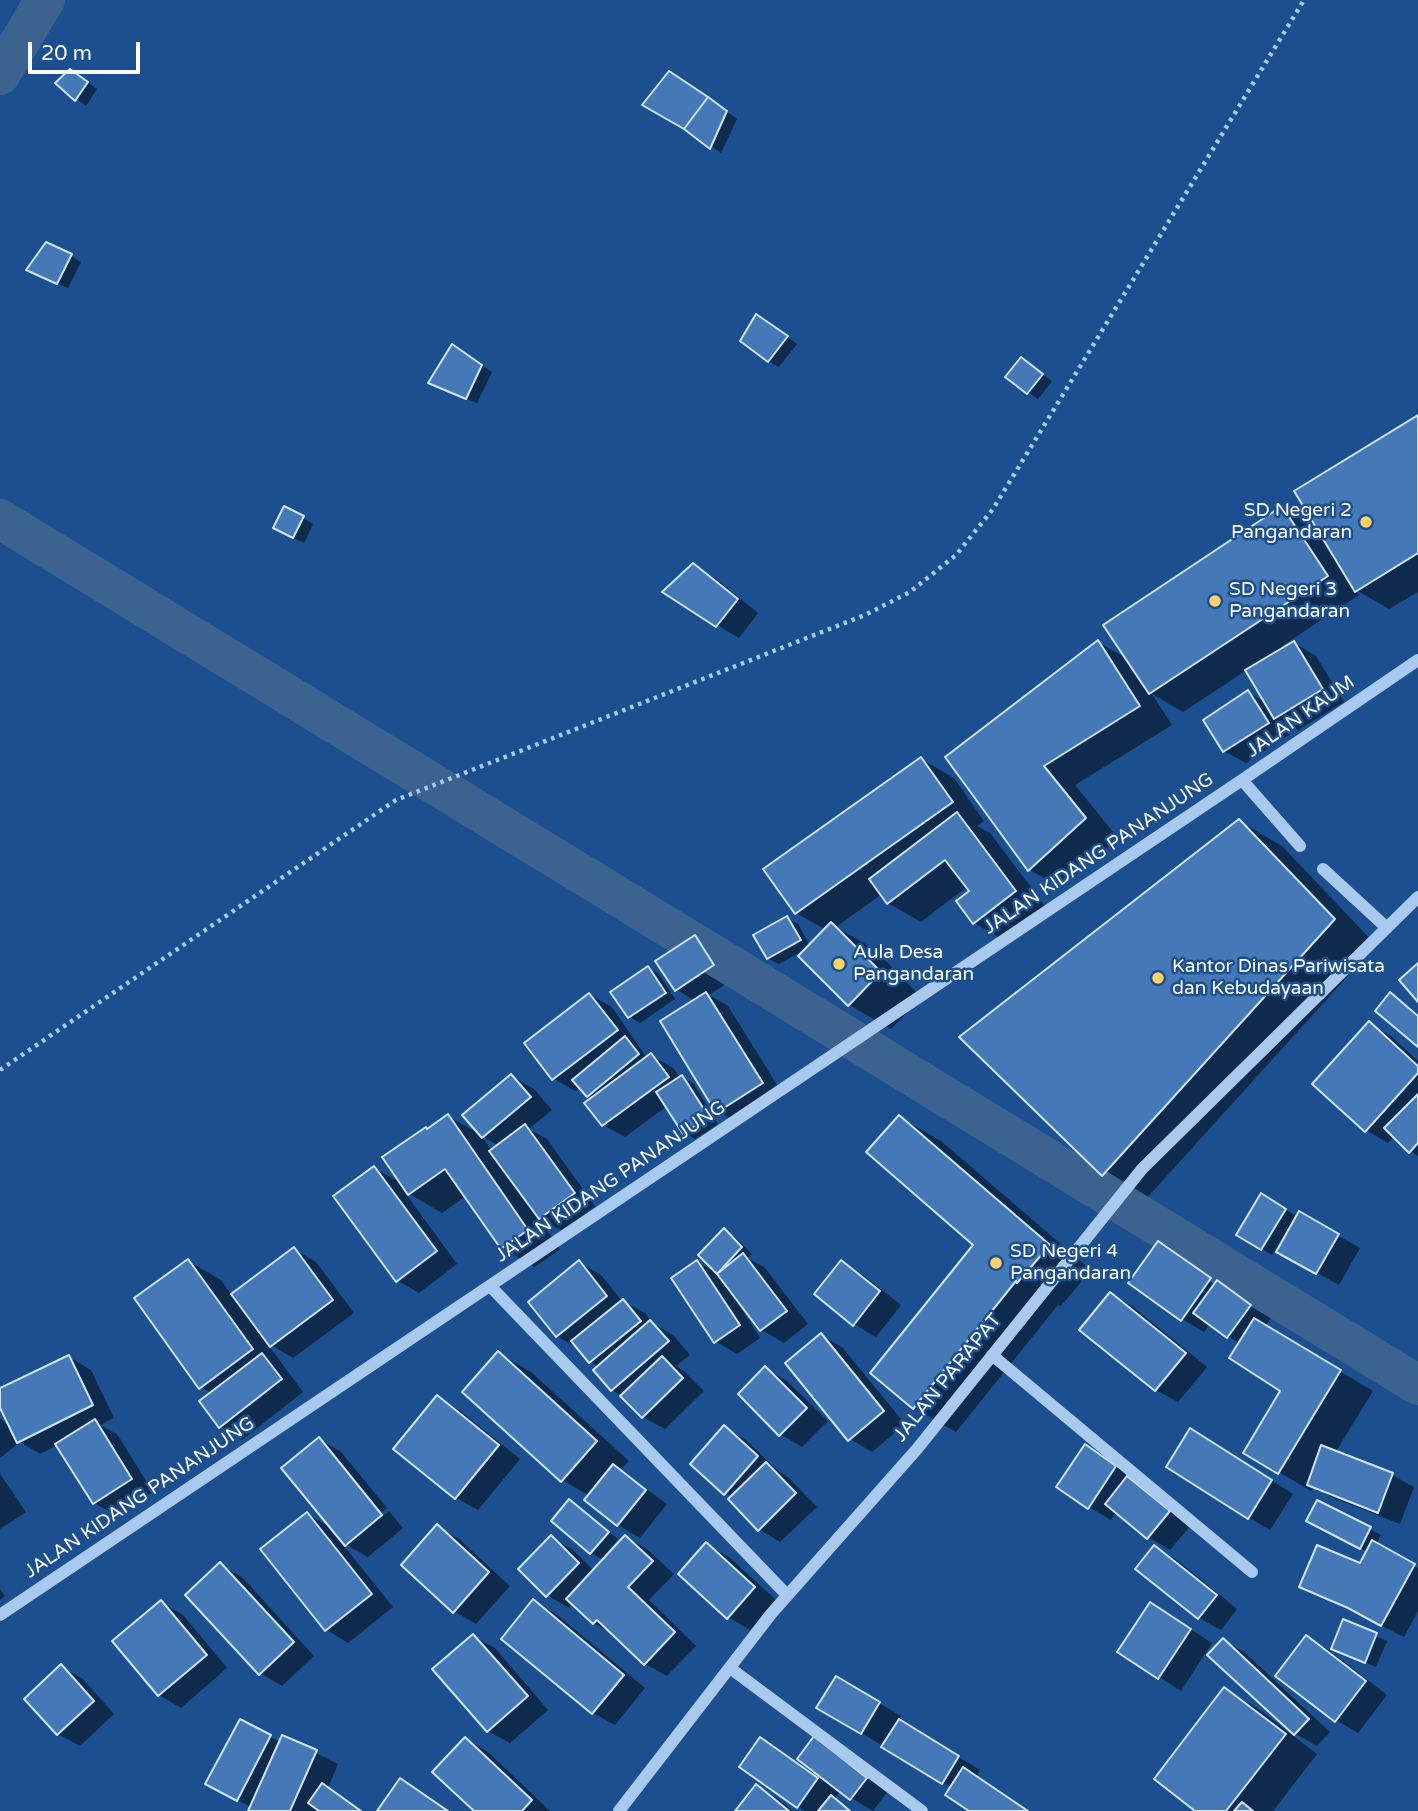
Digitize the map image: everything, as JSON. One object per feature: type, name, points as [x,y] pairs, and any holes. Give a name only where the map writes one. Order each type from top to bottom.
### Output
[{"type":"street","name":"JALAN KAUM","points":[[1300,846],[1242,780],[1418,660]]},
{"type":"street","name":"JALAN KIDANG PANANJUNG","points":[[0,1615],[1242,780]]},
{"type":"street","points":[[1323,869],[1387,928],[1418,898]]},
{"type":"street","name":"JALAN PARAPAT","points":[[619,1811],[787,1595],[917,1449],[1142,1169],[1387,928]]},
{"type":"street","points":[[490,1286],[787,1595]]},
{"type":"street","points":[[992,1355],[1252,1572]]},
{"type":"street","points":[[730,1668],[922,1811]]},
{"type":"path","points":[[0,1070],[396,800],[865,615],[911,592],[947,563],[993,509],[1304,0]]},
{"type":"building","points":[[70,69],[88,82],[75,101],[55,83]]},
{"type":"building","points":[[669,71],[708,97],[684,129],[642,105]]},
{"type":"building","points":[[708,97],[727,111],[710,149],[684,129]]},
{"type":"building","points":[[46,242],[72,254],[57,284],[26,270]]},
{"type":"building","points":[[756,314],[788,336],[768,362],[740,341]]},
{"type":"building","points":[[452,344],[482,365],[466,399],[428,383]]},
{"type":"building","points":[[1021,357],[1043,374],[1027,394],[1005,377]]},
{"type":"building","name":"SD Negeri 2 Pangandaran","points":[[1418,415],[1418,553],[1355,592],[1294,491]]},
{"type":"building","points":[[284,506],[304,516],[293,538],[273,528]]},
{"type":"building","name":"SD Negeri 3 Pangandaran","points":[[1282,506],[1328,576],[1149,694],[1103,625]]},
{"type":"building","points":[[693,563],[738,599],[716,627],[662,592]]},
{"type":"building","points":[[1098,640],[1140,706],[1044,766],[1086,818],[1028,871],[945,757]]},
{"type":"building","points":[[1294,641],[1323,689],[1274,719],[1245,670]]},
{"type":"building","points":[[1248,690],[1269,723],[1223,752],[1203,720]]},
{"type":"building","points":[[921,757],[953,802],[795,914],[763,869]]},
{"type":"building","points":[[957,812],[1016,891],[973,924],[956,901],[969,891],[945,860],[887,904],[869,879]]},
{"type":"building","name":"Kantor Dinas Pariwisata dan Kebudayaan","points":[[1239,819],[1335,919],[1102,1176],[959,1037]]},
{"type":"building","points":[[787,916],[801,940],[767,959],[753,935]]},
{"type":"building","name":"Aula Desa Pangandaran","points":[[831,922],[881,972],[848,1006],[798,956]]},
{"type":"building","points":[[695,935],[714,965],[675,991],[655,961]]},
{"type":"building","points":[[1418,963],[1418,1002],[1399,980]]},
{"type":"building","points":[[648,966],[666,993],[628,1018],[610,992]]},
{"type":"building","points":[[706,992],[763,1083],[716,1113],[660,1021]]},
{"type":"building","points":[[1390,992],[1418,1016],[1418,1047],[1375,1011]]},
{"type":"building","points":[[589,993],[618,1030],[552,1080],[524,1043]]},
{"type":"building","points":[[1369,1021],[1418,1066],[1418,1073],[1365,1132],[1312,1084]]},
{"type":"building","points":[[625,1036],[639,1054],[587,1097],[572,1080]]},
{"type":"building","points":[[651,1053],[669,1077],[602,1126],[584,1103]]},
{"type":"building","points":[[511,1074],[531,1097],[482,1138],[462,1115]]},
{"type":"building","points":[[682,1075],[709,1117],[683,1134],[656,1092]]},
{"type":"building","points":[[1418,1094],[1418,1143],[1409,1153],[1384,1128]]},
{"type":"building","points":[[448,1114],[528,1230],[501,1249],[445,1169],[408,1195],[382,1157]]},
{"type":"building","name":"SD Negeri 4 Pangandaran","points":[[899,1115],[1050,1245],[1017,1283],[1016,1281],[913,1409],[870,1373],[973,1245],[866,1152]]},
{"type":"building","points":[[525,1124],[575,1193],[539,1219],[489,1151]]},
{"type":"building","points":[[374,1166],[437,1251],[396,1282],[333,1196]]},
{"type":"building","points":[[1261,1193],[1286,1209],[1261,1250],[1236,1235]]},
{"type":"building","points":[[1299,1211],[1339,1234],[1316,1274],[1276,1252]]},
{"type":"building","points":[[724,1228],[742,1247],[717,1274],[698,1255]]},
{"type":"building","points":[[1158,1241],[1211,1278],[1181,1321],[1128,1283]]},
{"type":"building","points":[[294,1247],[333,1300],[270,1347],[231,1294]]},
{"type":"building","points":[[743,1253],[787,1311],[760,1331],[717,1274]]},
{"type":"building","points":[[188,1259],[253,1349],[199,1389],[134,1298]]},
{"type":"building","points":[[579,1260],[607,1296],[556,1337],[528,1302]]},
{"type":"building","points":[[697,1260],[740,1325],[714,1343],[671,1278]]},
{"type":"building","points":[[841,1260],[880,1291],[853,1326],[814,1294]]},
{"type":"building","points":[[1217,1280],[1251,1305],[1227,1338],[1193,1313]]},
{"type":"building","points":[[1110,1292],[1186,1353],[1155,1391],[1079,1330]]},
{"type":"building","points":[[623,1299],[641,1321],[589,1363],[571,1341]]},
{"type":"building","points":[[1254,1318],[1341,1370],[1278,1474],[1243,1453],[1280,1391],[1229,1358]]},
{"type":"building","points":[[650,1320],[669,1341],[611,1391],[593,1370]]},
{"type":"building","points":[[821,1333],[884,1411],[848,1441],[785,1363]]},
{"type":"building","points":[[498,1351],[597,1441],[561,1482],[462,1392]]},
{"type":"building","points":[[262,1353],[282,1379],[219,1428],[199,1401]]},
{"type":"building","points":[[69,1355],[93,1405],[17,1443],[0,1408],[0,1388]]},
{"type":"building","points":[[662,1356],[683,1378],[642,1418],[620,1396]]},
{"type":"building","points":[[765,1366],[807,1408],[779,1436],[738,1394]]},
{"type":"building","points":[[437,1395],[499,1445],[455,1499],[393,1449]]},
{"type":"building","points":[[95,1419],[132,1479],[93,1504],[55,1444]]},
{"type":"building","points":[[724,1425],[758,1456],[724,1495],[690,1464]]},
{"type":"building","points":[[1190,1428],[1272,1480],[1248,1519],[1166,1467]]},
{"type":"building","points":[[319,1437],[382,1515],[345,1546],[281,1468]]},
{"type":"building","points":[[1085,1444],[1116,1466],[1088,1509],[1056,1487]]},
{"type":"building","points":[[1321,1445],[1393,1473],[1378,1513],[1307,1485]]},
{"type":"building","points":[[766,1462],[796,1493],[758,1531],[728,1499]]},
{"type":"building","points":[[613,1464],[646,1490],[617,1526],[584,1500]]},
{"type":"building","points":[[1127,1476],[1170,1511],[1147,1539],[1105,1504]]},
{"type":"building","points":[[569,1499],[609,1532],[590,1554],[551,1521]]},
{"type":"building","points":[[1317,1500],[1371,1527],[1360,1549],[1306,1521]]},
{"type":"building","points":[[307,1512],[372,1594],[325,1631],[260,1549]]},
{"type":"building","points":[[437,1524],[489,1572],[453,1613],[401,1565]]},
{"type":"building","points":[[551,1535],[579,1563],[546,1597],[518,1569]]},
{"type":"building","points":[[625,1535],[653,1561],[628,1587],[675,1632],[644,1665],[597,1620],[593,1624],[566,1599]]},
{"type":"building","points":[[1372,1540],[1415,1564],[1381,1626],[1299,1587],[1317,1545],[1360,1563]]},
{"type":"building","points":[[706,1542],[755,1587],[727,1619],[678,1574]]},
{"type":"building","points":[[1154,1545],[1217,1595],[1198,1619],[1135,1569]]},
{"type":"building","points":[[220,1562],[294,1642],[259,1675],[185,1595]]},
{"type":"building","points":[[533,1599],[624,1675],[592,1714],[501,1639]]},
{"type":"building","points":[[161,1600],[207,1655],[158,1696],[112,1641]]},
{"type":"building","points":[[1150,1602],[1191,1629],[1158,1679],[1117,1652]]},
{"type":"building","points":[[1343,1619],[1377,1633],[1365,1663],[1331,1649]]},
{"type":"building","points":[[473,1634],[528,1696],[487,1732],[432,1669]]},
{"type":"building","points":[[1306,1635],[1366,1681],[1335,1722],[1275,1676]]},
{"type":"building","points":[[1223,1638],[1309,1719],[1294,1735],[1207,1655]]},
{"type":"building","points":[[61,1664],[94,1701],[57,1735],[24,1699]]},
{"type":"building","points":[[836,1676],[880,1702],[861,1734],[816,1708]]},
{"type":"building","points":[[1224,1687],[1286,1734],[1226,1811],[1195,1811],[1154,1779]]},
{"type":"building","points":[[240,1719],[271,1735],[237,1801],[205,1784]]},
{"type":"building","points":[[899,1719],[959,1756],[942,1784],[881,1747]]},
{"type":"building","points":[[282,1735],[317,1750],[290,1811],[248,1811]]},
{"type":"building","points":[[814,1736],[867,1778],[850,1800],[797,1759]]},
{"type":"building","points":[[465,1737],[532,1800],[522,1811],[474,1811],[432,1772]]},
{"type":"building","points":[[760,1737],[818,1778],[797,1808],[739,1767]]},
{"type":"building","points":[[963,1767],[1028,1811],[969,1811],[945,1795]]},
{"type":"building","points":[[400,1778],[448,1811],[377,1811]]},
{"type":"building","points":[[322,1783],[361,1811],[319,1811],[308,1803]]},
{"type":"building","points":[[756,1784],[789,1811],[735,1811]]},
{"type":"building","points":[[831,1795],[850,1811],[818,1811]]},
{"type":"building","points":[[1242,1802],[1253,1811],[1234,1811]]},
{"type":"waterway","points":[[0,75],[45,0]]},
{"type":"waterway","points":[[0,519],[1418,1385]]},
{"type":"place","name":"SD Negeri 2 Pangandaran","points":[[1366,522]]},
{"type":"place","name":"SD Negeri 3 Pangandaran","points":[[1215,601]]},
{"type":"place","name":"Aula Desa Pangandaran","points":[[839,964]]},
{"type":"place","name":"Kantor Dinas Pariwisata dan Kebudayaan","points":[[1158,978]]},
{"type":"place","name":"SD Negeri 4 Pangandaran","points":[[996,1263]]}]
